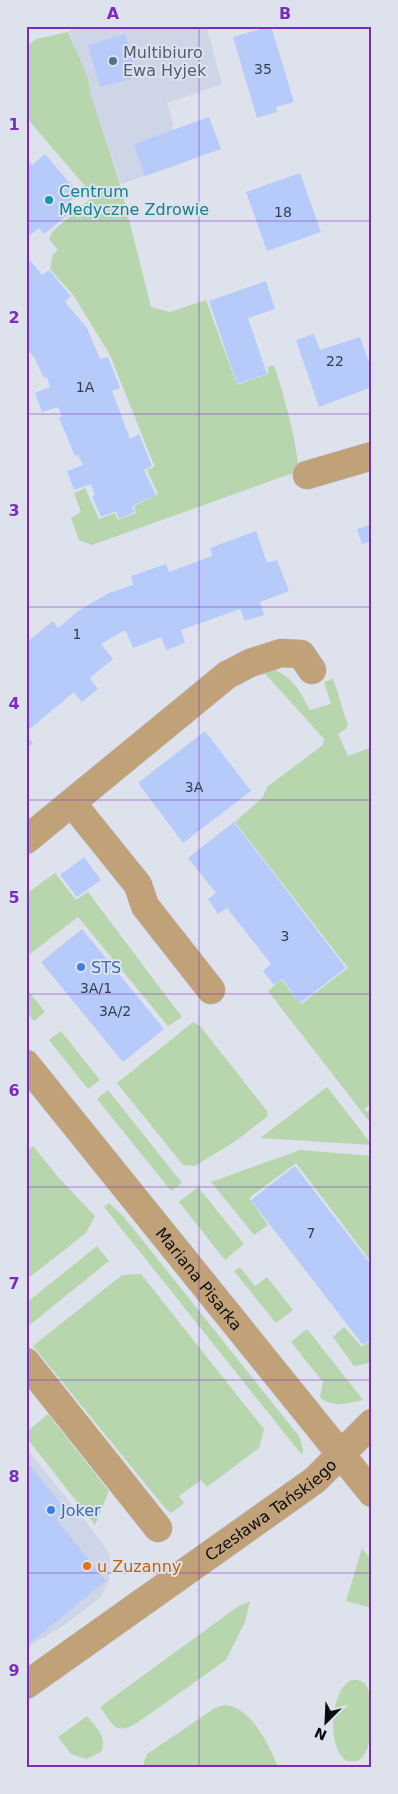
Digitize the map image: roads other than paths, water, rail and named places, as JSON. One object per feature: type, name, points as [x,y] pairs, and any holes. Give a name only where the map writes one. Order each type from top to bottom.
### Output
[{"type":"street","points":[[307,475],[372,456]]},
{"type":"street","points":[[26,840],[227,675],[250,663],[281,653],[301,654],[312,670]]},
{"type":"street","points":[[72,804],[138,885],[145,906],[211,990]]},
{"type":"street","name":"Mariana Pisarka","points":[[26,1064],[372,1493]]},
{"type":"street","points":[[26,1362],[158,1528]]},
{"type":"street","name":"Czesława Tańskiego","points":[[26,1685],[315,1480],[372,1423]]},
{"type":"place","name":"Multibiuro Ewa Hyjek","points":[[113,61]]},
{"type":"place","name":"Centrum Medyczne Zdrowie","points":[[49,200]]},
{"type":"place","name":"STS","points":[[81,967]]},
{"type":"place","name":"Joker","points":[[51,1510]]},
{"type":"place","name":"u Zuzanny","points":[[87,1566]]}]
